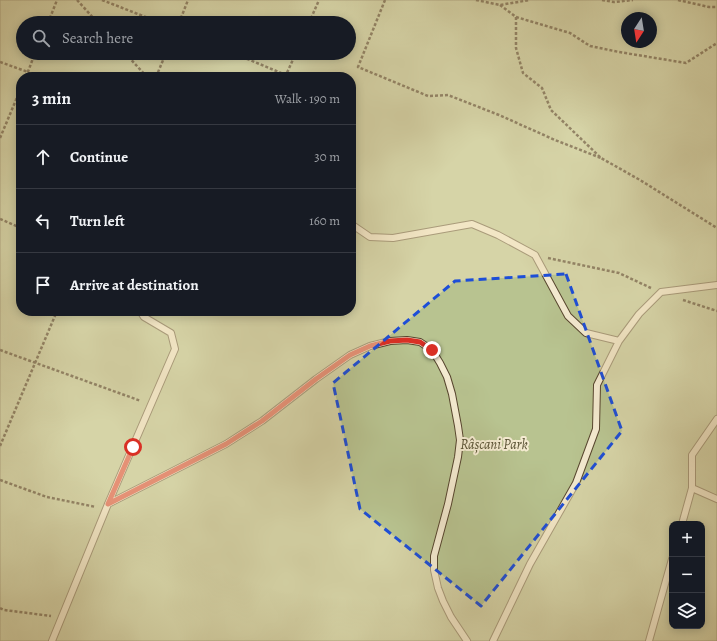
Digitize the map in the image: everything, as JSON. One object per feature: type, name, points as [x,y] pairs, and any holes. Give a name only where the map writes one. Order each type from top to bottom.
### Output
[{"type":"lane","points":[[356,227],[370,237],[393,238],[472,224],[498,234],[535,255],[568,316],[586,333],[619,341]]},
{"type":"lane","points":[[493,641],[530,564],[576,483],[596,429],[597,385],[619,341],[639,314],[661,292],[717,285]]},
{"type":"lane","points":[[52,641],[108,504],[175,349],[171,333],[143,316]]},
{"type":"lane","points":[[108,504],[226,444],[262,421],[321,375],[350,355],[370,346],[390,341],[407,340],[420,342],[432,350],[447,377],[458,426],[460,440],[458,457],[448,504],[434,556],[434,570],[442,600],[450,617],[468,641]]},
{"type":"lane","points":[[683,521],[692,488],[692,455],[717,418]]},
{"type":"lane","points":[[692,488],[717,499]]},
{"type":"lane","points":[[649,641],[669,570]]},
{"type":"path","points":[[51,16],[57,0]]},
{"type":"path","points":[[77,0],[92,16]]},
{"type":"path","points":[[102,0],[143,16]]},
{"type":"path","points":[[182,16],[188,0]]},
{"type":"path","points":[[312,16],[319,0]]},
{"type":"path","points":[[385,0],[358,67],[428,96],[448,95],[601,158],[640,180],[717,228]]},
{"type":"path","points":[[476,0],[500,5],[530,0]]},
{"type":"path","points":[[602,0],[614,2],[633,0]]},
{"type":"path","points":[[678,0],[709,7],[717,7]]},
{"type":"path","points":[[500,5],[516,17],[570,33],[590,46],[619,52],[686,63],[717,43]]},
{"type":"path","points":[[516,17],[516,48],[523,73],[542,88],[551,110],[601,158]]},
{"type":"path","points":[[0,62],[28,72],[32,60]]},
{"type":"path","points":[[131,60],[142,72]]},
{"type":"path","points":[[158,72],[163,60]]},
{"type":"path","points":[[250,60],[279,72]]},
{"type":"path","points":[[287,72],[293,60]]},
{"type":"path","points":[[0,138],[16,100]]},
{"type":"path","points":[[0,219],[16,226]]},
{"type":"path","points":[[535,255],[619,273],[661,292]]},
{"type":"path","points":[[682,300],[717,311]]},
{"type":"path","points":[[0,446],[55,316]]},
{"type":"path","points":[[0,350],[151,404]]},
{"type":"path","points":[[0,480],[47,497],[97,507],[108,504]]},
{"type":"path","points":[[0,608],[4,610],[61,618]]},
{"type":"highlighted area","points":[[566,274],[622,431],[481,606],[360,509],[333,383],[455,281]]},
{"type":"green space","name":"Râșcani Park","points":[[0,0],[717,0],[717,641],[0,641]]},
{"type":"route","points":[[133,447],[108,504],[226,444],[262,421],[333,366],[350,355],[370,346],[390,341],[407,340],[420,342],[432,350]]}]
